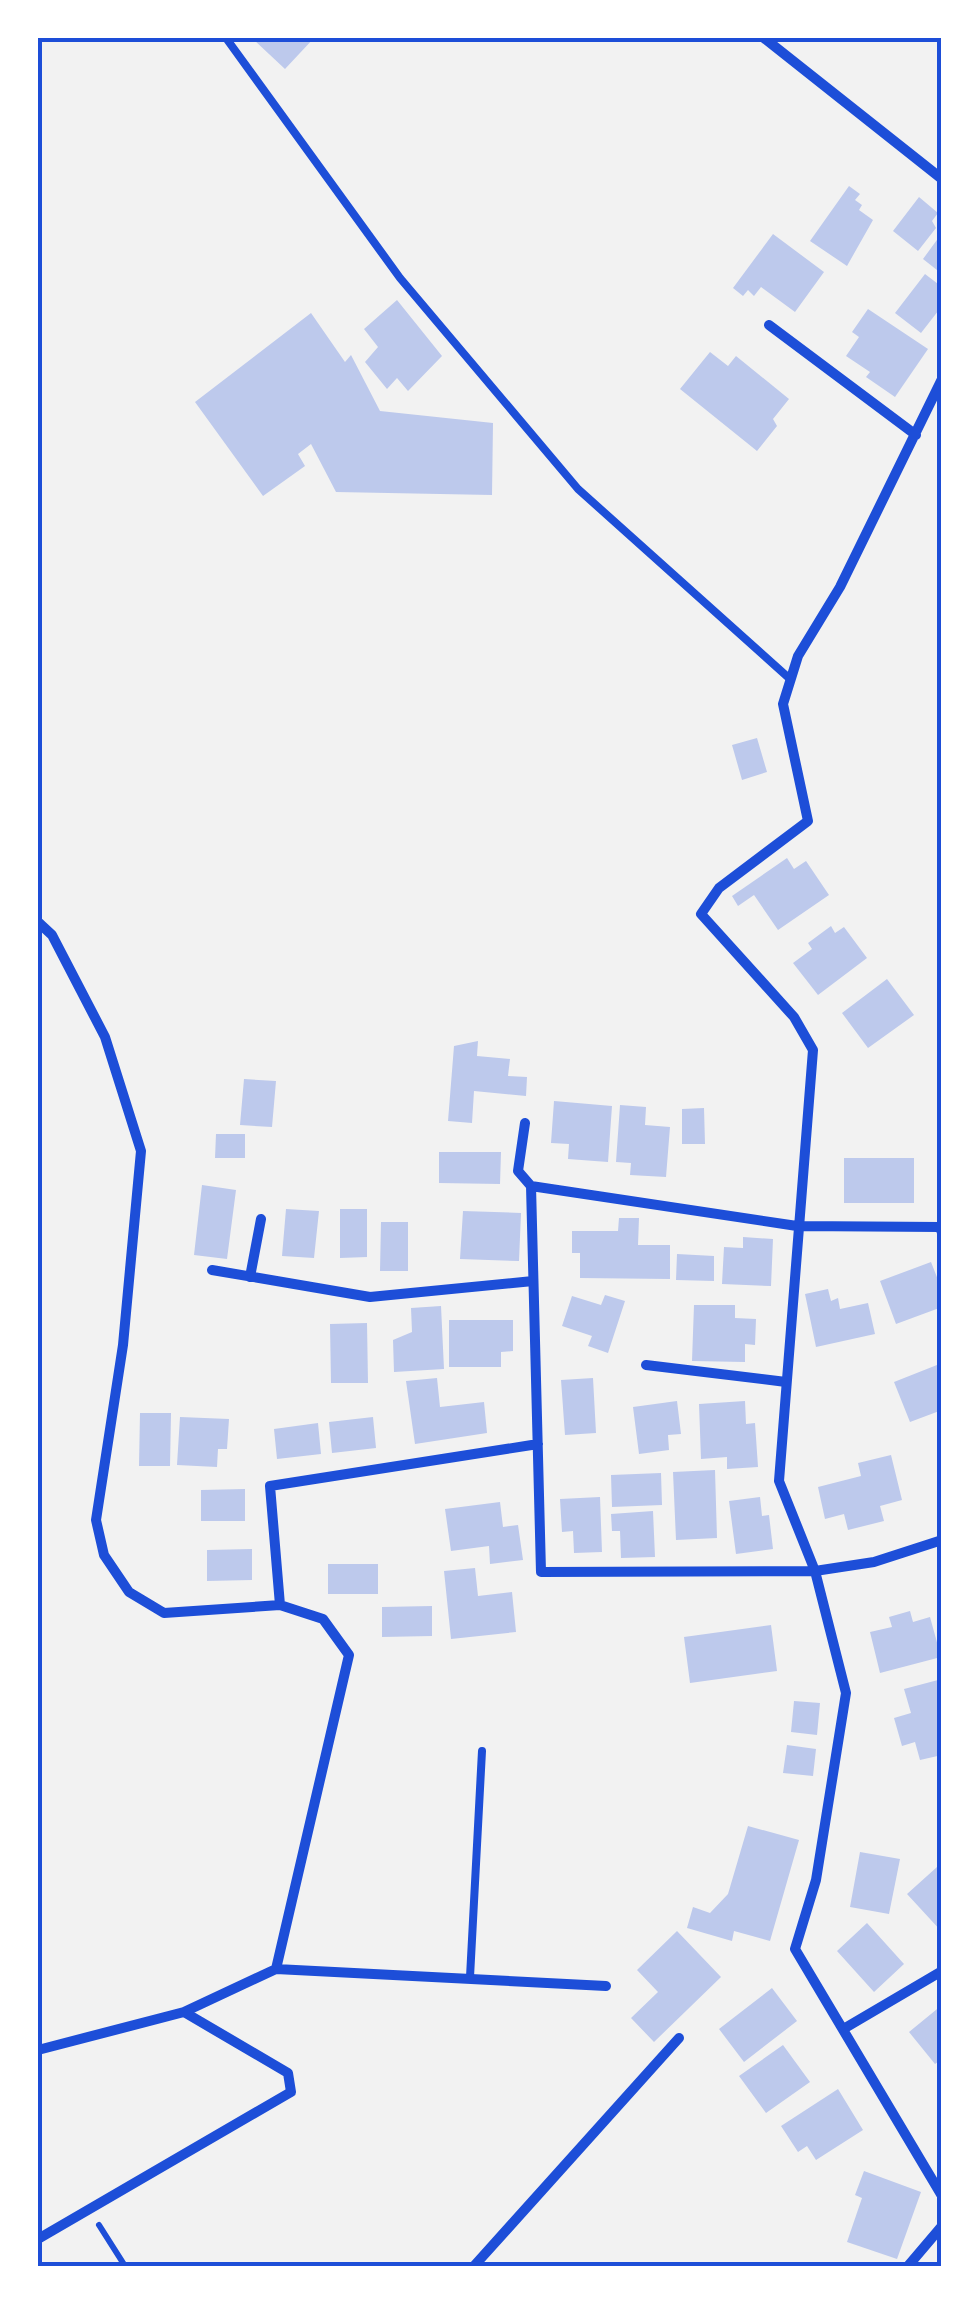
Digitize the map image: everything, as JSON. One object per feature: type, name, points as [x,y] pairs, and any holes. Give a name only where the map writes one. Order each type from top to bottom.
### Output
[{"type":"street","points":[[764,38],[942,180]]},
{"type":"street","points":[[769,326],[916,435]]},
{"type":"street","points":[[942,379],[840,586],[798,656],[790,679],[783,704],[808,822],[719,888],[702,914],[794,1017],[813,1050],[778,1481],[815,1571],[846,1693],[816,1880],[795,1948],[942,2196]]},
{"type":"street","points":[[38,922],[52,936],[105,1036],[141,1151],[124,1346],[96,1520],[104,1555],[128,1592],[164,1613],[280,1605],[324,1619],[349,1656],[276,1969]]},
{"type":"street","points":[[525,1123],[518,1171],[531,1186],[541,1572],[815,1571],[874,1562],[942,1540]]},
{"type":"street","points":[[531,1186],[798,1226],[940,1228],[942,1232]]},
{"type":"street","points":[[250,1276],[261,1219]]},
{"type":"street","points":[[212,1270],[370,1297],[534,1281]]},
{"type":"street","points":[[646,1366],[786,1382]]},
{"type":"street","points":[[280,1605],[270,1486],[538,1444]]},
{"type":"street","points":[[38,2050],[184,2012],[276,1969],[606,1986]]},
{"type":"street","points":[[845,2028],[942,1971]]},
{"type":"street","points":[[38,2239],[291,2092],[288,2073],[184,2012]]},
{"type":"street","points":[[474,2266],[679,2038]]},
{"type":"street","points":[[908,2266],[911,2257],[942,2226]]},
{"type":"lane","points":[[226,38],[400,278],[578,488],[790,679]]},
{"type":"lane","points":[[470,1977],[482,1751]]},
{"type":"path","points":[[90,2210],[126,2266]]},
{"type":"building","points":[[252,38],[314,38],[285,69]]},
{"type":"building","points":[[849,186],[860,194],[855,200],[862,205],[859,210],[873,220],[847,266],[810,241]]},
{"type":"building","points":[[919,197],[938,213],[932,221],[936,228],[918,251],[893,231]]},
{"type":"building","points":[[942,233],[942,274],[923,259]]},
{"type":"building","points":[[773,234],[824,272],[795,312],[761,287],[754,296],[748,290],[743,296],[733,288]]},
{"type":"building","points":[[925,274],[942,287],[942,306],[921,333],[895,313]]},
{"type":"building","points":[[397,300],[442,356],[408,391],[397,378],[387,389],[365,362],[378,347],[364,329]]},
{"type":"building","points":[[868,309],[928,349],[895,397],[866,377],[870,372],[846,356],[859,337],[852,332]]},
{"type":"building","points":[[311,313],[345,362],[351,355],[380,411],[493,423],[492,495],[336,492],[311,444],[298,454],[305,466],[263,496],[195,402]]},
{"type":"building","points":[[710,352],[728,366],[736,356],[789,399],[773,419],[777,426],[757,451],[680,389]]},
{"type":"building","points":[[757,738],[767,772],[742,780],[732,745]]},
{"type":"building","points":[[787,858],[794,869],[806,861],[829,895],[778,930],[754,895],[738,906],[732,896]]},
{"type":"building","points":[[831,926],[835,933],[844,927],[867,958],[818,995],[793,963],[812,949],[808,943]]},
{"type":"building","points":[[887,979],[914,1015],[868,1048],[842,1013]]},
{"type":"building","points":[[478,1041],[477,1056],[510,1059],[508,1076],[527,1077],[526,1096],[474,1091],[472,1123],[448,1121],[454,1046]]},
{"type":"building","points":[[244,1079],[276,1081],[272,1127],[240,1125]]},
{"type":"building","points":[[554,1101],[612,1106],[608,1162],[568,1159],[569,1144],[551,1143]]},
{"type":"building","points":[[620,1105],[646,1107],[645,1125],[670,1127],[666,1177],[630,1175],[631,1163],[616,1162]]},
{"type":"building","points":[[704,1108],[705,1144],[682,1144],[682,1109]]},
{"type":"building","points":[[216,1134],[245,1134],[245,1158],[215,1158]]},
{"type":"building","points":[[439,1152],[501,1152],[500,1184],[439,1183]]},
{"type":"building","points":[[844,1158],[914,1158],[914,1203],[844,1203]]},
{"type":"building","points":[[202,1185],[236,1190],[227,1259],[194,1255]]},
{"type":"building","points":[[286,1209],[319,1211],[314,1258],[282,1256]]},
{"type":"building","points":[[340,1209],[367,1209],[367,1257],[340,1258]]},
{"type":"building","points":[[463,1211],[521,1213],[519,1261],[460,1259]]},
{"type":"building","points":[[619,1218],[639,1218],[638,1245],[670,1245],[670,1279],[580,1278],[580,1253],[572,1253],[572,1231],[618,1231]]},
{"type":"building","points":[[381,1222],[408,1222],[408,1271],[380,1271]]},
{"type":"building","points":[[743,1237],[773,1239],[771,1286],[722,1284],[724,1247],[743,1248]]},
{"type":"building","points":[[677,1254],[714,1256],[714,1281],[676,1280]]},
{"type":"building","points":[[931,1262],[942,1290],[942,1307],[896,1324],[880,1281]]},
{"type":"building","points":[[828,1289],[831,1301],[838,1298],[840,1309],[868,1303],[875,1334],[816,1347],[805,1294]]},
{"type":"building","points":[[605,1295],[625,1301],[608,1353],[588,1346],[592,1336],[562,1326],[572,1296],[601,1305]]},
{"type":"building","points":[[694,1305],[735,1305],[735,1318],[756,1319],[755,1345],[745,1344],[745,1362],[692,1361]]},
{"type":"building","points":[[441,1306],[444,1369],[394,1372],[393,1340],[412,1332],[411,1308]]},
{"type":"building","points":[[449,1320],[513,1320],[513,1351],[501,1352],[501,1367],[449,1367]]},
{"type":"building","points":[[367,1323],[368,1383],[331,1383],[330,1324]]},
{"type":"building","points":[[942,1363],[942,1410],[910,1422],[894,1382]]},
{"type":"building","points":[[437,1378],[440,1407],[484,1402],[487,1433],[415,1444],[406,1381]]},
{"type":"building","points":[[593,1378],[596,1433],[565,1435],[561,1380]]},
{"type":"building","points":[[677,1401],[681,1434],[668,1435],[669,1450],[639,1454],[633,1407]]},
{"type":"building","points":[[745,1401],[746,1424],[755,1423],[758,1467],[727,1469],[727,1457],[701,1459],[699,1404]]},
{"type":"building","points":[[140,1413],[171,1413],[170,1466],[139,1466]]},
{"type":"building","points":[[180,1417],[229,1419],[227,1449],[218,1449],[217,1467],[177,1465]]},
{"type":"building","points":[[373,1417],[376,1448],[332,1453],[329,1422]]},
{"type":"building","points":[[318,1423],[321,1454],[277,1459],[274,1429]]},
{"type":"building","points":[[891,1455],[902,1500],[880,1506],[884,1521],[848,1530],[844,1514],[825,1519],[818,1487],[861,1476],[858,1463]]},
{"type":"building","points":[[715,1470],[717,1538],[676,1540],[673,1472]]},
{"type":"building","points":[[661,1473],[662,1505],[612,1507],[611,1475]]},
{"type":"building","points":[[245,1489],[245,1521],[201,1521],[201,1490]]},
{"type":"building","points":[[600,1497],[602,1552],[574,1553],[573,1531],[562,1532],[560,1499]]},
{"type":"building","points":[[760,1497],[762,1516],[769,1515],[773,1549],[736,1554],[729,1501]]},
{"type":"building","points":[[500,1502],[503,1527],[518,1525],[523,1560],[490,1564],[489,1546],[451,1551],[445,1509]]},
{"type":"building","points":[[653,1511],[655,1557],[621,1558],[620,1531],[612,1531],[611,1514]]},
{"type":"building","points":[[252,1549],[252,1580],[207,1581],[207,1550]]},
{"type":"building","points":[[328,1564],[378,1564],[378,1594],[328,1594]]},
{"type":"building","points":[[475,1568],[478,1596],[512,1592],[516,1632],[451,1639],[444,1571]]},
{"type":"building","points":[[432,1606],[432,1636],[382,1637],[382,1607]]},
{"type":"building","points":[[910,1611],[913,1622],[930,1617],[941,1657],[880,1673],[870,1632],[892,1627],[889,1617]]},
{"type":"building","points":[[771,1625],[777,1671],[690,1683],[684,1637]]},
{"type":"building","points":[[938,1680],[942,1755],[920,1760],[915,1742],[902,1746],[894,1718],[911,1713],[904,1689]]},
{"type":"building","points":[[794,1701],[820,1703],[817,1735],[791,1732]]},
{"type":"building","points":[[787,1745],[816,1749],[813,1776],[783,1773]]},
{"type":"building","points":[[748,1826],[799,1840],[770,1941],[734,1931],[732,1941],[687,1928],[693,1907],[710,1913],[728,1894]]},
{"type":"building","points":[[860,1852],[900,1859],[889,1914],[850,1907]]},
{"type":"building","points":[[937,1867],[942,1871],[942,1932],[907,1894]]},
{"type":"building","points":[[867,1923],[904,1964],[874,1992],[837,1951]]},
{"type":"building","points":[[677,1931],[721,1977],[654,2042],[631,2018],[658,1992],[637,1970]]},
{"type":"building","points":[[772,1988],[797,2021],[744,2062],[719,2029]]},
{"type":"building","points":[[942,2005],[942,2059],[935,2064],[909,2032]]},
{"type":"building","points":[[783,2045],[810,2082],[766,2113],[739,2076]]},
{"type":"building","points":[[838,2089],[863,2130],[816,2160],[807,2146],[798,2152],[781,2126]]},
{"type":"building","points":[[864,2171],[921,2192],[897,2259],[847,2242],[862,2198],[855,2195]]}]
